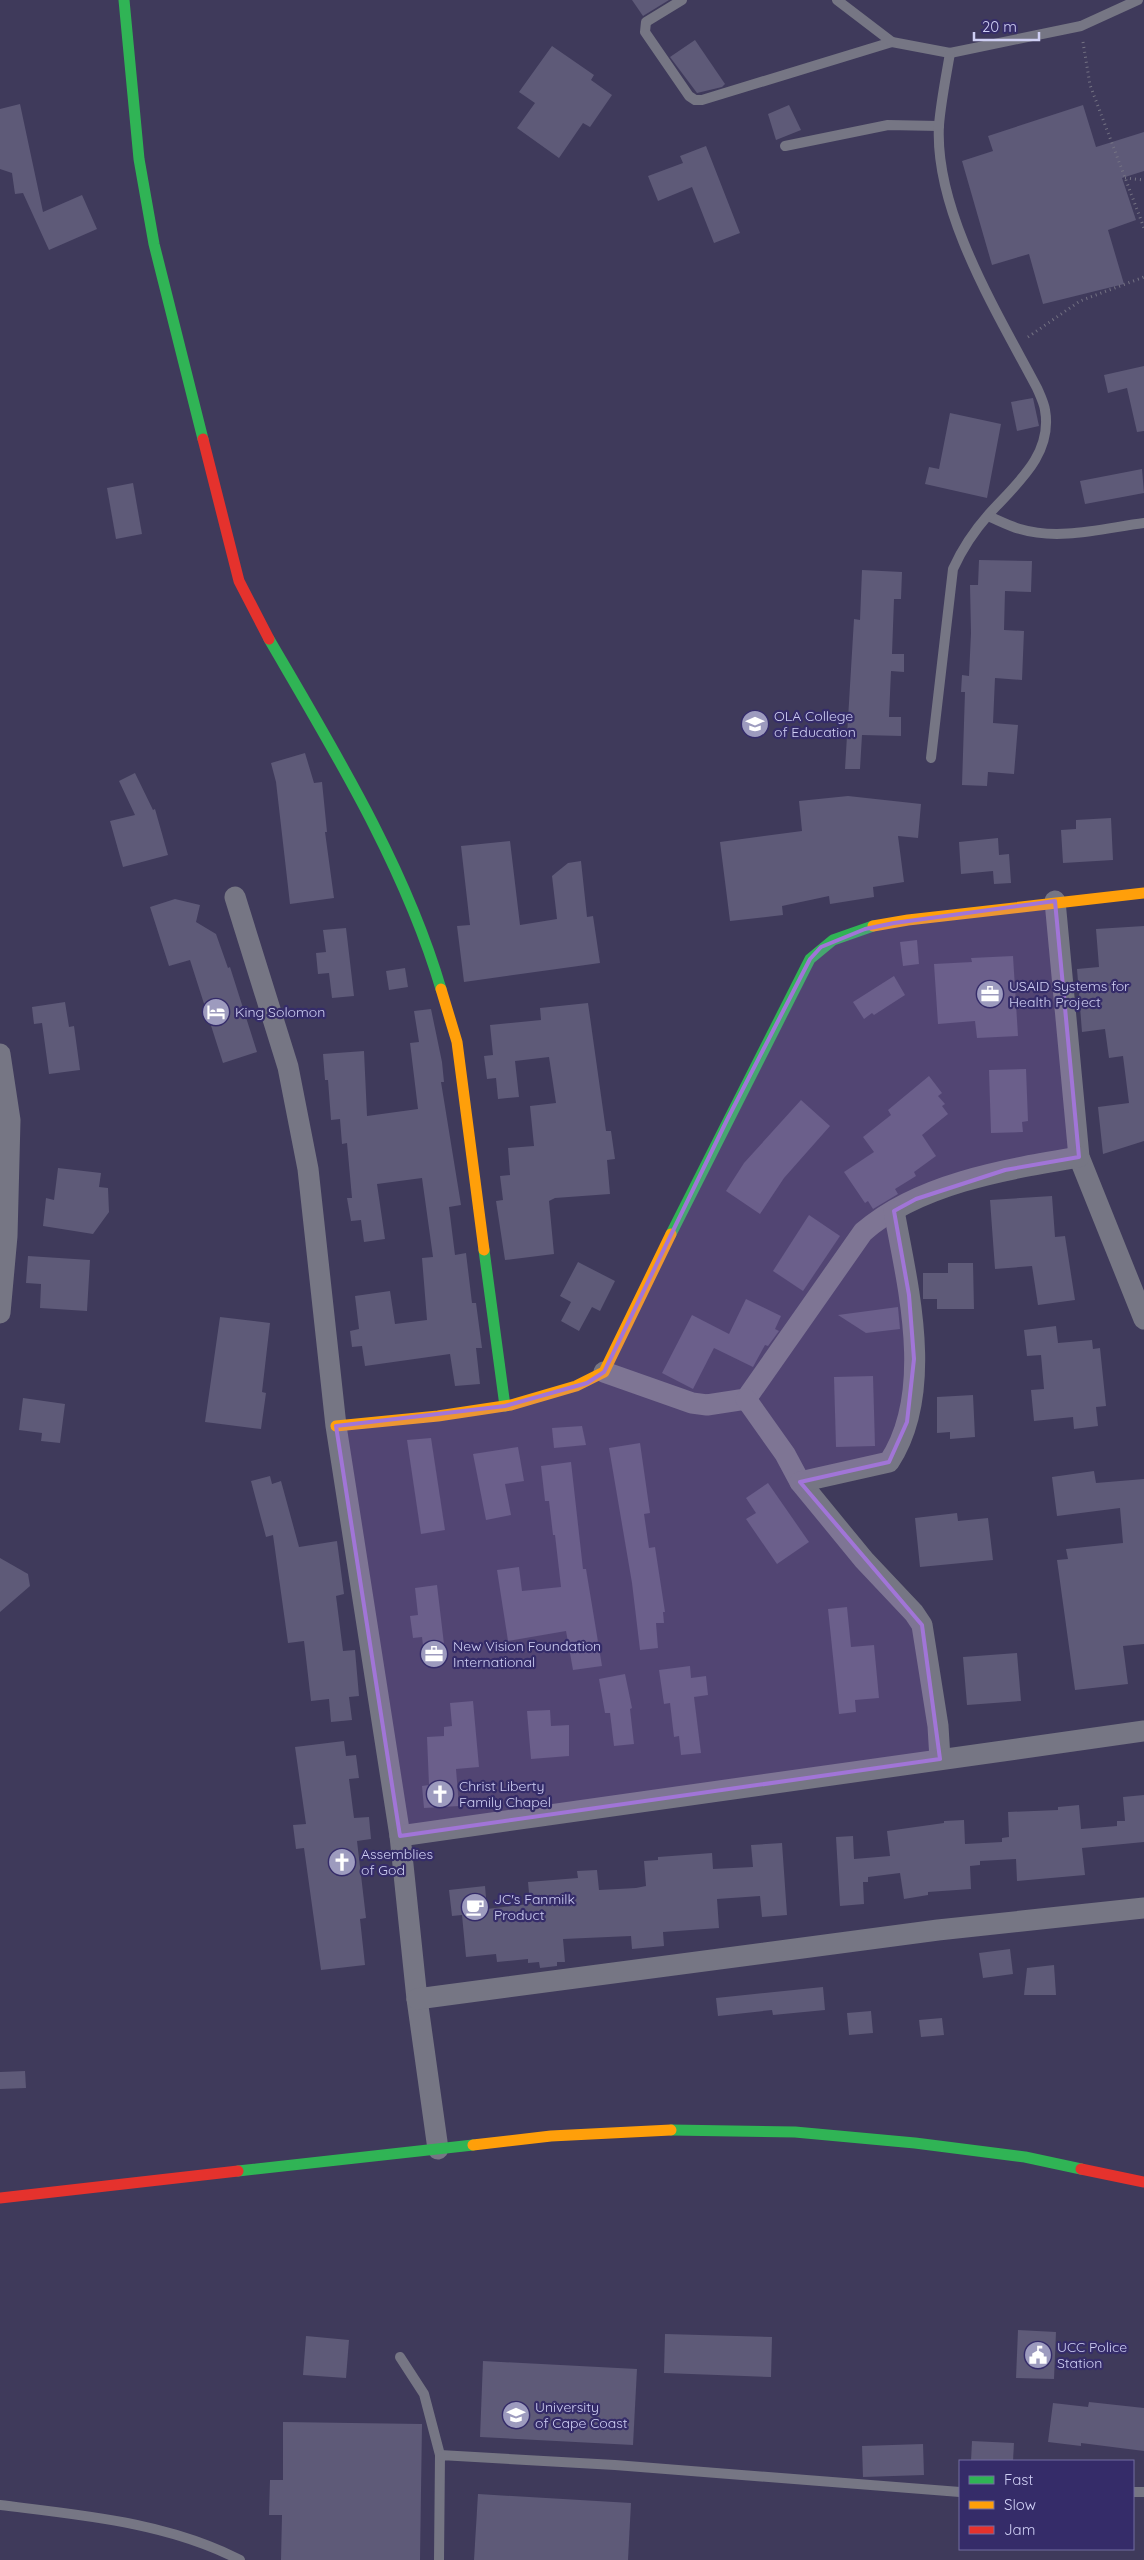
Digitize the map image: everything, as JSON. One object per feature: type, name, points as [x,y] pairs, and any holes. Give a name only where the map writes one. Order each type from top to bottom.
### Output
[{"type":"main road","points":[[124,0],[139,159],[154,244],[239,581],[250,606],[363,805],[414,913],[443,989],[457,1042],[505,1406]]},
{"type":"main road","points":[[336,1426],[505,1406],[587,1383],[604,1372],[727,1120],[810,959],[821,947],[837,938],[865,929],[894,923],[1055,901],[1144,893]]},
{"type":"main road","points":[[0,2198],[607,2132],[725,2129],[795,2132],[915,2143],[1025,2157],[1144,2182]]},
{"type":"street","points":[[235,897],[288,1067],[308,1169],[336,1426],[400,1836],[417,1999],[438,2149]]},
{"type":"street","points":[[1055,901],[1079,1157],[1144,1319]]},
{"type":"street","points":[[0,1054],[10,1120],[6,1236],[0,1313]]},
{"type":"street","points":[[604,1372],[692,1403],[707,1405],[746,1399],[863,1232],[916,1199],[1005,1170],[1079,1157]]},
{"type":"street","points":[[800,1482],[889,1462],[898,1448],[907,1422],[914,1359],[909,1295],[894,1211]]},
{"type":"street","points":[[746,1399],[784,1454],[800,1482],[864,1560],[914,1613],[922,1625],[938,1726],[940,1759]]},
{"type":"street","points":[[400,1836],[1144,1731]]},
{"type":"street","points":[[417,1999],[938,1930],[1144,1908]]},
{"type":"lane","points":[[682,0],[646,22],[645,32],[689,96],[695,100],[702,100],[892,42]]},
{"type":"lane","points":[[837,0],[892,42],[950,54],[1081,26],[1138,0]]},
{"type":"lane","points":[[931,758],[953,569],[962,550],[988,516],[1034,465],[1046,431],[1045,409],[1037,388],[960,237],[944,182],[939,126],[950,54]]},
{"type":"lane","points":[[785,146],[888,126],[939,126]]},
{"type":"lane","points":[[988,516],[1021,530],[1048,533],[1076,533],[1144,523]]},
{"type":"lane","points":[[400,2357],[424,2394],[440,2455],[438,2560]]},
{"type":"lane","points":[[440,2455],[616,2465],[959,2492]]},
{"type":"lane","points":[[0,2505],[140,2525],[223,2551],[240,2560]]},
{"type":"path","points":[[1081,26],[1090,85],[1144,228]]},
{"type":"path","points":[[1125,178],[1144,180]]},
{"type":"path","points":[[1014,345],[1080,301],[1144,277]]},
{"type":"highlighted area","points":[[1055,901],[1079,1157],[1005,1170],[916,1199],[894,1211],[909,1295],[914,1359],[907,1422],[889,1462],[800,1482],[922,1625],[940,1759],[400,1836],[336,1426],[505,1406],[587,1383],[604,1372],[727,1120],[810,959],[821,947],[865,929],[894,923]]},
{"type":"building","points":[[632,0],[669,0],[643,16]]},
{"type":"building","points":[[695,40],[725,84],[722,87],[697,93],[670,57]]},
{"type":"building","points":[[552,46],[594,75],[591,80],[612,95],[590,127],[583,123],[559,158],[517,128],[535,103],[519,92]]},
{"type":"building","points":[[20,104],[43,212],[82,195],[97,229],[49,250],[23,193],[15,194],[12,173],[0,169],[0,109]]},
{"type":"building","points":[[789,105],[801,130],[776,140],[768,114]]},
{"type":"building","points":[[1083,105],[1096,147],[1144,132],[1144,171],[1122,178],[1136,220],[1108,230],[1124,284],[1043,304],[1029,254],[992,265],[962,161],[993,151],[988,136]]},
{"type":"building","points":[[706,146],[740,233],[714,243],[692,187],[658,201],[648,176],[683,163],[680,156]]},
{"type":"building","points":[[1144,366],[1144,431],[1137,432],[1127,388],[1108,393],[1104,375]]},
{"type":"building","points":[[1033,398],[1039,426],[1017,431],[1011,402]]},
{"type":"building","points":[[950,413],[1001,424],[987,498],[925,484],[929,467],[939,469]]},
{"type":"building","points":[[1142,469],[1144,493],[1085,504],[1080,481]]},
{"type":"building","points":[[133,483],[142,534],[116,539],[107,488]]},
{"type":"building","points":[[979,560],[1032,561],[1031,592],[1005,591],[1004,630],[1024,631],[1022,680],[995,678],[993,723],[1018,725],[1014,774],[988,772],[987,786],[962,785],[965,692],[961,692],[962,675],[969,676],[971,633],[970,585],[978,585]]},
{"type":"building","points":[[862,570],[902,572],[901,599],[894,599],[892,654],[904,654],[904,672],[891,671],[889,717],[901,717],[901,736],[862,735],[860,769],[845,769],[854,619],[860,620]]},
{"type":"building","points":[[305,753],[314,783],[322,782],[327,832],[325,832],[334,898],[290,904],[276,782],[271,763]]},
{"type":"building","points":[[135,773],[153,810],[155,809],[168,855],[123,867],[110,821],[135,815],[119,781]]},
{"type":"building","points":[[848,796],[921,804],[918,838],[898,836],[904,882],[873,887],[874,897],[830,904],[829,896],[782,906],[783,915],[730,921],[720,842],[802,831],[799,801]]},
{"type":"building","points":[[1111,818],[1113,860],[1063,863],[1061,830],[1076,829],[1076,820]]},
{"type":"building","points":[[998,838],[999,855],[1009,854],[1011,883],[994,884],[993,871],[961,874],[959,842]]},
{"type":"building","points":[[510,841],[520,925],[557,919],[552,876],[568,863],[581,861],[587,917],[593,916],[600,963],[464,982],[457,926],[470,925],[461,846]]},
{"type":"building","points":[[175,899],[200,905],[196,922],[216,934],[228,968],[230,967],[257,1052],[223,1063],[190,960],[169,966],[150,907]]},
{"type":"building","points":[[1144,926],[1144,1141],[1103,1154],[1098,1107],[1129,1103],[1123,1056],[1109,1058],[1105,1029],[1082,1032],[1077,969],[1099,967],[1096,929]]},
{"type":"building","points":[[346,928],[354,996],[332,998],[329,973],[318,974],[316,953],[326,952],[323,930]]},
{"type":"building","points":[[917,940],[919,964],[903,966],[900,942]]},
{"type":"building","points":[[1013,956],[1018,1036],[977,1038],[975,1021],[938,1024],[934,964],[972,962],[971,958]]},
{"type":"building","points":[[405,968],[408,987],[389,990],[386,971]]},
{"type":"building","points":[[894,976],[905,995],[874,1015],[872,1013],[864,1019],[853,1002]]},
{"type":"building","points":[[65,1002],[69,1027],[74,1026],[80,1070],[49,1074],[42,1023],[34,1024],[32,1007]]},
{"type":"building","points":[[588,1003],[606,1131],[611,1131],[615,1159],[607,1160],[610,1194],[555,1198],[549,1201],[554,1254],[505,1260],[496,1201],[503,1200],[500,1176],[510,1175],[508,1148],[534,1146],[530,1106],[556,1103],[549,1057],[515,1061],[519,1097],[498,1099],[496,1078],[487,1079],[484,1056],[493,1055],[490,1025],[541,1020],[540,1008]]},
{"type":"building","points":[[431,1009],[442,1062],[444,1082],[441,1082],[461,1205],[449,1207],[455,1255],[466,1253],[472,1303],[476,1303],[482,1348],[476,1348],[480,1384],[455,1386],[450,1354],[365,1366],[362,1346],[352,1347],[350,1331],[359,1329],[355,1296],[390,1291],[395,1324],[427,1320],[422,1258],[433,1257],[422,1178],[377,1184],[385,1239],[364,1242],[361,1220],[351,1221],[347,1198],[352,1198],[347,1143],[342,1144],[340,1119],[331,1120],[328,1080],[325,1080],[323,1054],[364,1051],[367,1116],[418,1109],[410,1043],[419,1042],[414,1011]]},
{"type":"building","points":[[1026,1069],[1028,1121],[1022,1122],[1023,1132],[991,1133],[989,1070]]},
{"type":"building","points":[[929,1076],[942,1093],[938,1096],[945,1104],[942,1106],[948,1114],[922,1135],[936,1156],[914,1172],[916,1176],[895,1189],[898,1194],[873,1209],[868,1201],[865,1203],[844,1172],[874,1152],[863,1137],[891,1115],[888,1110]]},
{"type":"building","points":[[801,1100],[830,1126],[784,1178],[760,1214],[726,1191],[744,1163]]},
{"type":"building","points":[[58,1168],[101,1173],[99,1187],[108,1188],[109,1212],[93,1234],[43,1226],[46,1198],[54,1200]]},
{"type":"building","points":[[1052,1196],[1055,1237],[1065,1236],[1075,1300],[1038,1305],[1032,1266],[995,1269],[990,1200]]},
{"type":"building","points":[[809,1215],[840,1236],[803,1291],[773,1271]]},
{"type":"building","points":[[28,1256],[90,1260],[87,1311],[40,1308],[41,1284],[26,1283]]},
{"type":"building","points":[[578,1262],[615,1281],[600,1311],[592,1307],[579,1331],[561,1321],[571,1302],[560,1296]]},
{"type":"building","points":[[948,1263],[973,1263],[974,1309],[937,1309],[937,1299],[923,1299],[923,1273],[948,1273]]},
{"type":"building","points":[[746,1299],[781,1316],[775,1329],[779,1331],[768,1346],[765,1345],[753,1367],[714,1348],[693,1389],[662,1373],[692,1315],[729,1334]]},
{"type":"building","points":[[898,1307],[900,1329],[866,1333],[838,1315]]},
{"type":"building","points":[[220,1317],[270,1323],[262,1392],[266,1393],[261,1429],[205,1422]]},
{"type":"building","points":[[1056,1326],[1058,1343],[1092,1340],[1093,1349],[1100,1348],[1106,1406],[1096,1407],[1098,1426],[1074,1429],[1073,1417],[1034,1421],[1031,1390],[1044,1389],[1041,1355],[1027,1356],[1024,1330]]},
{"type":"building","points":[[873,1376],[875,1446],[836,1447],[834,1377]]},
{"type":"building","points":[[973,1395],[975,1437],[950,1439],[950,1432],[937,1433],[937,1397]]},
{"type":"building","points":[[23,1398],[65,1404],[60,1443],[41,1441],[42,1433],[19,1430]]},
{"type":"building","points":[[582,1426],[586,1445],[554,1448],[552,1428]]},
{"type":"building","points":[[431,1438],[445,1530],[421,1534],[407,1440]]},
{"type":"building","points":[[640,1443],[650,1513],[644,1514],[649,1548],[655,1547],[665,1612],[663,1612],[664,1623],[656,1623],[658,1648],[640,1650],[632,1583],[609,1448]]},
{"type":"building","points":[[518,1447],[524,1481],[505,1484],[511,1515],[486,1520],[473,1454]]},
{"type":"building","points":[[571,1462],[583,1569],[586,1569],[602,1666],[573,1670],[566,1631],[508,1641],[497,1570],[519,1567],[522,1591],[561,1587],[555,1535],[553,1535],[549,1501],[545,1501],[541,1466]]},
{"type":"building","points":[[1094,1471],[1096,1483],[1144,1479],[1144,1644],[1123,1646],[1128,1684],[1075,1690],[1057,1560],[1068,1559],[1066,1549],[1123,1543],[1120,1508],[1057,1516],[1052,1477]]},
{"type":"building","points":[[270,1476],[272,1484],[281,1481],[299,1547],[337,1541],[344,1594],[336,1596],[343,1651],[355,1650],[359,1696],[349,1697],[352,1720],[331,1722],[329,1699],[311,1701],[304,1641],[288,1643],[273,1535],[266,1537],[251,1481]]},
{"type":"building","points":[[768,1483],[809,1542],[777,1564],[746,1519],[756,1513],[746,1498]]},
{"type":"building","points":[[957,1513],[958,1521],[988,1518],[993,1560],[920,1567],[915,1518]]},
{"type":"building","points":[[0,1558],[28,1574],[30,1586],[0,1612]]},
{"type":"building","points":[[437,1585],[446,1661],[425,1663],[422,1637],[413,1638],[410,1616],[418,1615],[415,1588]]},
{"type":"building","points":[[847,1607],[851,1647],[874,1645],[879,1698],[855,1700],[856,1712],[839,1714],[828,1609]]},
{"type":"building","points":[[1017,1653],[1021,1701],[967,1705],[963,1657]]},
{"type":"building","points":[[690,1666],[691,1678],[706,1676],[708,1695],[694,1697],[701,1753],[681,1755],[679,1736],[674,1737],[670,1703],[664,1704],[659,1670]]},
{"type":"building","points":[[625,1674],[632,1708],[630,1709],[634,1744],[614,1746],[610,1713],[605,1713],[599,1679]]},
{"type":"building","points":[[473,1701],[479,1767],[456,1769],[459,1806],[424,1808],[422,1786],[429,1785],[427,1737],[444,1736],[444,1727],[452,1726],[450,1703]]},
{"type":"building","points":[[550,1710],[551,1726],[569,1725],[569,1756],[531,1759],[527,1711]]},
{"type":"building","points":[[344,1741],[346,1756],[356,1755],[359,1778],[349,1779],[354,1818],[369,1817],[371,1839],[357,1841],[366,1918],[360,1919],[365,1965],[321,1970],[304,1848],[296,1849],[293,1825],[306,1824],[295,1747]]},
{"type":"building","points":[[1144,1795],[1144,1842],[1082,1848],[1085,1875],[1017,1881],[1016,1859],[980,1861],[980,1865],[970,1866],[971,1889],[928,1892],[928,1895],[904,1899],[900,1873],[868,1877],[868,1882],[863,1882],[864,1904],[840,1906],[836,1837],[853,1836],[854,1859],[890,1856],[887,1831],[944,1823],[944,1821],[964,1820],[965,1844],[1002,1842],[1002,1838],[1009,1837],[1008,1812],[1058,1810],[1058,1807],[1079,1805],[1081,1829],[1117,1826],[1117,1821],[1125,1821],[1123,1797]]},
{"type":"building","points":[[782,1843],[787,1915],[762,1917],[760,1896],[717,1899],[719,1928],[663,1932],[664,1946],[632,1949],[631,1936],[563,1939],[565,1962],[557,1962],[557,1966],[540,1968],[539,1962],[528,1963],[528,1959],[497,1962],[496,1954],[466,1957],[462,1915],[452,1916],[449,1890],[485,1886],[487,1909],[530,1904],[528,1882],[578,1878],[577,1871],[597,1870],[599,1890],[636,1888],[646,1886],[644,1861],[658,1860],[658,1857],[712,1853],[713,1869],[753,1867],[751,1845]]},
{"type":"building","points":[[1010,1949],[1013,1974],[983,1978],[979,1953]]},
{"type":"building","points":[[1054,1965],[1056,1995],[1024,1995],[1027,1968]]},
{"type":"building","points":[[823,1987],[825,2010],[773,2015],[772,2010],[718,2016],[716,1998]]},
{"type":"building","points":[[871,2011],[873,2033],[849,2035],[847,2013]]},
{"type":"building","points":[[942,2018],[944,2035],[921,2037],[919,2020]]},
{"type":"building","points":[[25,2071],[26,2088],[0,2089],[0,2072]]},
{"type":"building","points":[[1018,2330],[1056,2332],[1054,2379],[1016,2378]]},
{"type":"building","points":[[665,2334],[772,2337],[771,2377],[664,2373]]},
{"type":"building","points":[[306,2336],[349,2340],[346,2378],[303,2375]]},
{"type":"building","points":[[483,2361],[637,2369],[633,2445],[480,2437]]},
{"type":"building","points":[[1089,2402],[1144,2408],[1144,2451],[1081,2443],[1081,2446],[1048,2442],[1053,2403],[1088,2407]]},
{"type":"building","points":[[283,2422],[422,2424],[420,2560],[281,2560],[282,2515],[269,2515],[270,2480],[283,2480]]},
{"type":"building","points":[[972,2441],[1014,2443],[1013,2460],[971,2460]]},
{"type":"building","points":[[923,2444],[924,2475],[863,2477],[862,2446]]},
{"type":"building","points":[[478,2494],[631,2503],[628,2560],[474,2560]]},
{"type":"traffic: fast","points":[[124,0],[139,159],[154,244],[203,439]]},
{"type":"traffic: fast","points":[[269,639],[366,809],[388,853],[426,943],[441,989]]},
{"type":"traffic: fast","points":[[671,1234],[810,959],[833,940],[873,926]]},
{"type":"traffic: fast","points":[[484,1250],[505,1406]]},
{"type":"traffic: fast","points":[[671,2130],[795,2132],[915,2143],[1025,2157],[1081,2169]]},
{"type":"traffic: fast","points":[[238,2171],[473,2145]]},
{"type":"traffic: slow","points":[[873,926],[908,920],[1144,893]]},
{"type":"traffic: slow","points":[[441,989],[457,1042],[484,1250]]},
{"type":"traffic: slow","points":[[336,1426],[438,1416],[511,1405],[576,1386],[604,1372],[671,1234]]},
{"type":"traffic: slow","points":[[473,2145],[551,2136],[671,2130]]},
{"type":"traffic: jam","points":[[203,439],[239,581],[269,639]]},
{"type":"traffic: jam","points":[[1081,2169],[1144,2182]]},
{"type":"traffic: jam","points":[[0,2198],[238,2171]]},
{"type":"place","name":"OLA College of Education","points":[[755,724]]},
{"type":"place","name":"USAID Systems for Health Project","points":[[990,994]]},
{"type":"place","name":"King Solomon","points":[[216,1012]]},
{"type":"place","name":"New Vision Foundation International","points":[[434,1654]]},
{"type":"place","name":"Christ Liberty Family Chapel","points":[[440,1794]]},
{"type":"place","name":"Assemblies of God","points":[[342,1862]]},
{"type":"place","name":"JC's Fanmilk Product","points":[[475,1907]]},
{"type":"place","name":"UCC Police Station","points":[[1038,2355]]},
{"type":"place","name":"University of Cape Coast","points":[[516,2415]]}]
